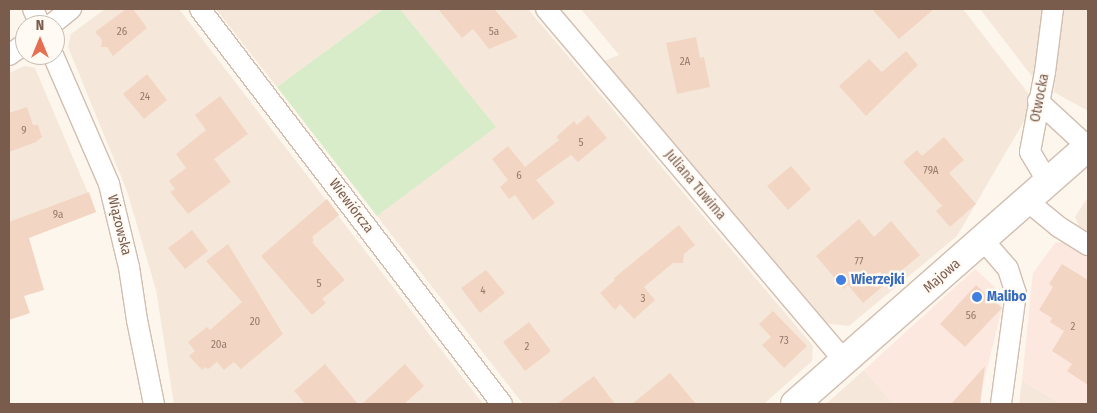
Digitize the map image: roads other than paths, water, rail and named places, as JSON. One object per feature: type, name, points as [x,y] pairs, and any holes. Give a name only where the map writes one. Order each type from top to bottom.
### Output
[{"type":"street","name":"Wiewiórcza","points":[[200,9],[502,404]]},
{"type":"street","name":"Juliana Tuwima","points":[[546,9],[844,361]]},
{"type":"street","name":"Otwocka","points":[[1048,182],[1030,152],[1038,101],[1045,72],[1053,9]]},
{"type":"street","name":"Wiązowska","points":[[57,65],[109,184],[129,267],[137,320],[154,404]]},
{"type":"street","points":[[1038,101],[1088,147]]},
{"type":"street","name":"Majowa","points":[[795,404],[1088,147]]},
{"type":"street","points":[[1026,200],[1059,227],[1088,245]]},
{"type":"street","points":[[983,240],[1008,269],[1016,294],[1000,404]]},
{"type":"place","name":"Wierzejki","points":[[841,280]]},
{"type":"place","name":"Malibo","points":[[977,297]]}]
